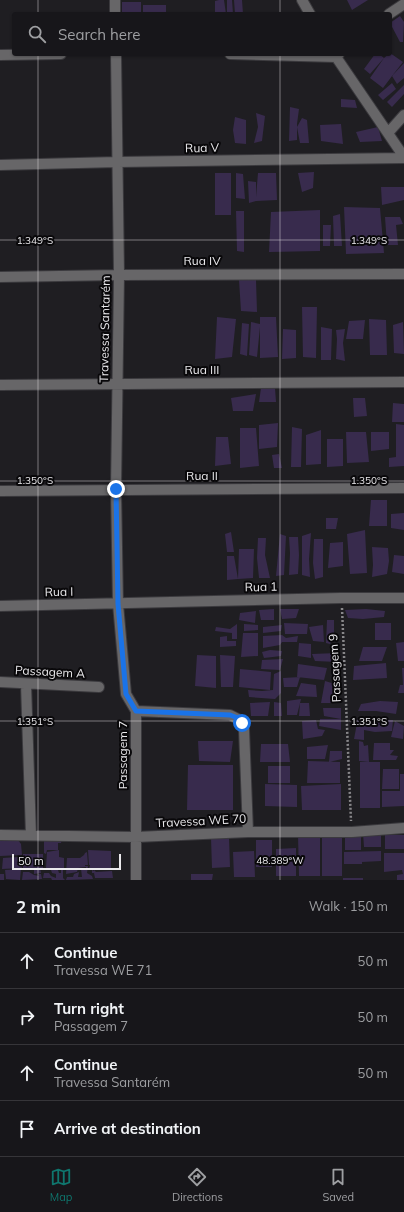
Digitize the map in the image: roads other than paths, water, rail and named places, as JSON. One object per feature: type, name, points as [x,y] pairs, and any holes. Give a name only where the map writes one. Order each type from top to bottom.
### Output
[{"type":"street","points":[[115,0],[115,12]]},
{"type":"street","points":[[302,0],[309,12]]},
{"type":"street","points":[[392,12],[404,4]]},
{"type":"street","points":[[0,56],[12,56]]},
{"type":"street","name":"Travessa Santarém","points":[[116,56],[119,275],[116,489],[118,604]]},
{"type":"street","points":[[337,56],[404,158]]},
{"type":"street","points":[[388,133],[404,115]]},
{"type":"street","name":"Rua V","points":[[0,165],[404,158]]},
{"type":"street","name":"Rua IV","points":[[0,277],[404,274]]},
{"type":"street","name":"Rua III","points":[[0,385],[404,382]]},
{"type":"street","name":"Rua II","points":[[0,491],[404,488]]},
{"type":"street","name":"Rua 1","points":[[118,604],[341,598],[404,598]]},
{"type":"street","name":"Rua I","points":[[0,606],[118,604]]},
{"type":"street","name":"Passagem 7","points":[[118,604],[126,694],[136,711],[136,880]]},
{"type":"street","name":"Passagem A","points":[[0,682],[99,687]]},
{"type":"street","points":[[26,684],[31,835]]},
{"type":"street","points":[[136,711],[230,715],[238,718],[244,729],[248,832]]},
{"type":"street","name":"Travessa WE 70","points":[[0,835],[136,837],[248,832],[352,832],[404,828]]}]
